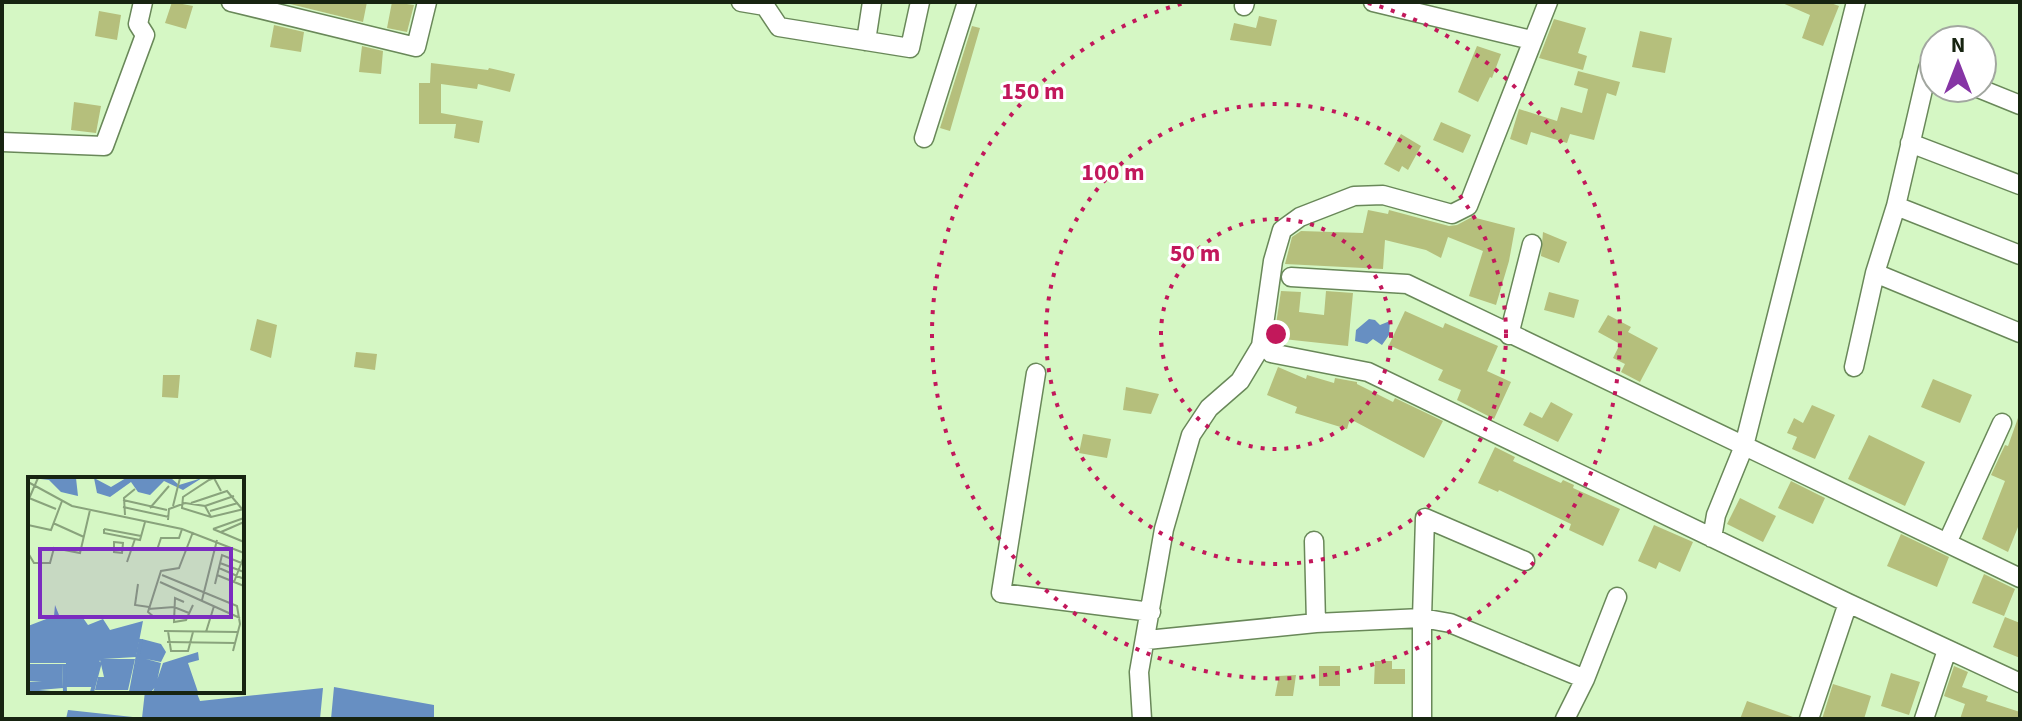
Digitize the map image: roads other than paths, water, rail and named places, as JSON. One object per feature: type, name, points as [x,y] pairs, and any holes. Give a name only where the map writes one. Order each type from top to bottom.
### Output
[{"type":"street","points":[[2,142],[104,146],[145,35],[138,24],[143,2]]},
{"type":"street","points":[[231,2],[416,47],[427,2]]},
{"type":"street","points":[[741,2],[766,4],[779,27],[910,48],[920,2]]},
{"type":"street","points":[[866,41],[872,2]]},
{"type":"street","points":[[924,138],[967,2]]},
{"type":"street","points":[[1373,2],[1531,40]]},
{"type":"street","points":[[1142,719],[1139,672],[1164,529],[1191,435],[1209,408],[1240,381],[1261,346],[1273,261],[1282,230],[1300,217],[1354,196],[1383,195],[1452,214],[1468,206],[1548,2]]},
{"type":"street","points":[[1712,538],[1716,515],[1744,446],[1856,2]]},
{"type":"street","points":[[1998,96],[2020,105]]},
{"type":"street","points":[[1854,367],[1919,104]]},
{"type":"street","points":[[1910,143],[2020,185]]},
{"type":"street","points":[[1896,206],[2020,255]]},
{"type":"street","points":[[1509,335],[1532,244]]},
{"type":"street","points":[[1875,273],[2020,333]]},
{"type":"street","points":[[1291,277],[1407,284],[2020,578]]},
{"type":"street","points":[[1271,353],[1368,372],[2020,683]]},
{"type":"street","points":[[1036,373],[1001,593],[1151,612]]},
{"type":"street","points":[[1947,543],[2002,423]]},
{"type":"street","points":[[1422,719],[1425,518],[1525,561]]},
{"type":"street","points":[[1314,541],[1316,623]]},
{"type":"street","points":[[1565,719],[1585,679],[1617,597]]},
{"type":"street","points":[[1809,719],[1848,603]]},
{"type":"street","points":[[1147,640],[1316,623],[1422,618],[1450,623],[1585,679]]},
{"type":"street","points":[[1924,719],[1947,650]]},
{"type":"water","points":[[1369,319],[1380,325],[1390,321],[1389,335],[1382,345],[1373,339],[1367,344],[1355,341],[1356,330]]},
{"type":"water","points":[[334,687],[434,705],[434,719],[331,719]]},
{"type":"water","points":[[323,688],[320,719],[66,719],[68,710],[142,718],[145,693],[197,693],[200,701]]}]
